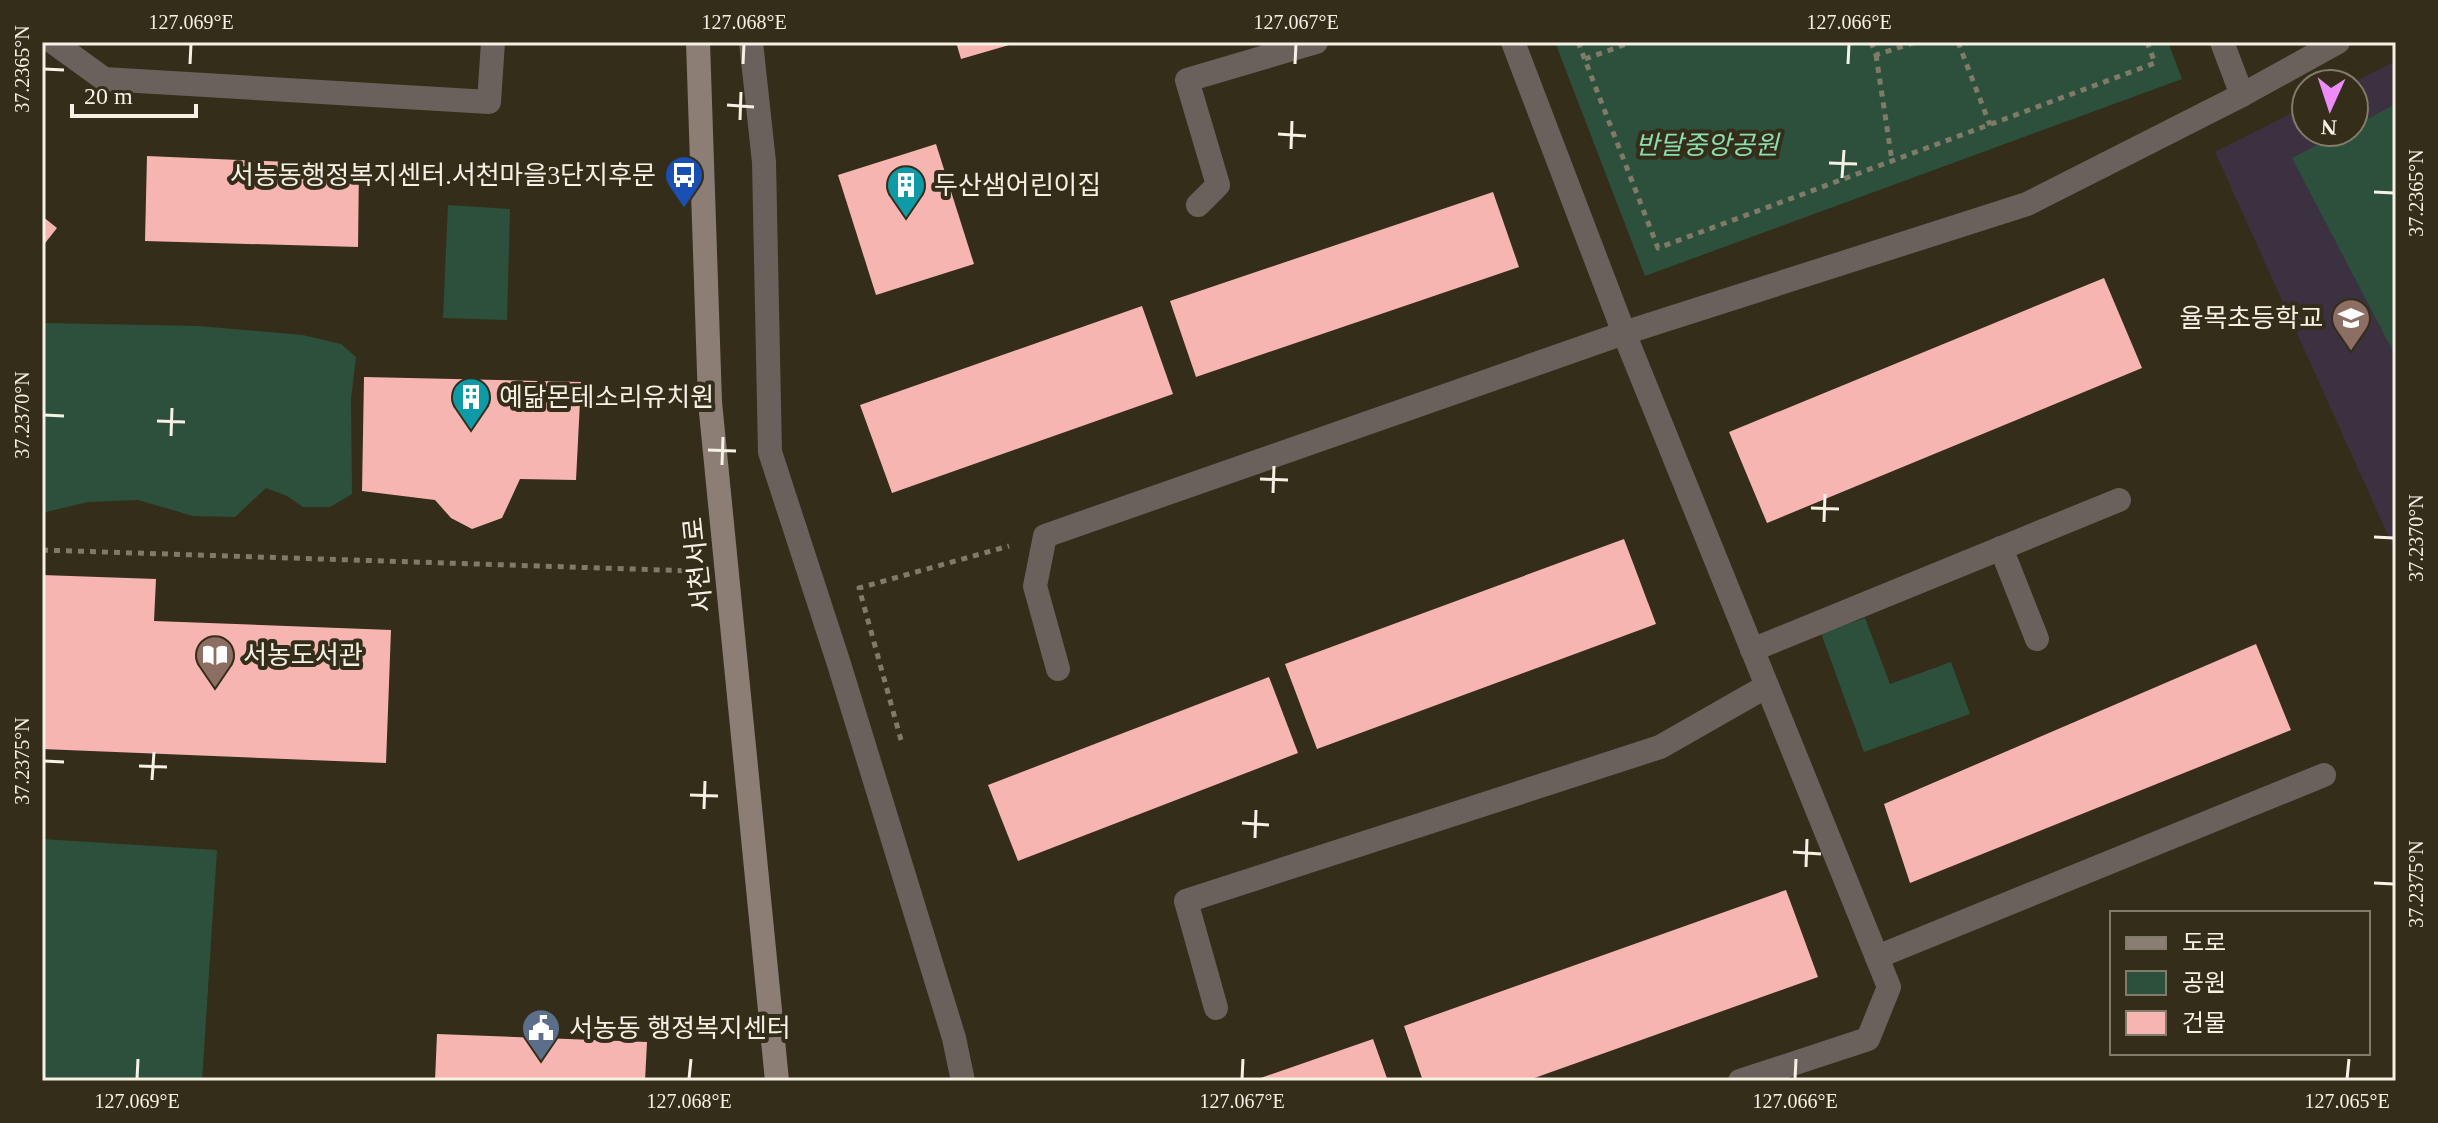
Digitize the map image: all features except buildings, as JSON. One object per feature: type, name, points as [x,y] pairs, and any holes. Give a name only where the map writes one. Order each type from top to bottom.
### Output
[{"type":"street","points":[[53,42],[104,79],[489,102],[493,42]]},
{"type":"street","name":"서천서로","points":[[698,42],[710,402],[777,1081]]},
{"type":"street","points":[[751,42],[764,162],[770,452],[844,679],[954,1038],[963,1081]]},
{"type":"street","points":[[1198,205],[1218,185],[1187,80],[1316,42]]},
{"type":"street","points":[[1513,42],[1624,333],[1889,987],[1868,1039],[1740,1081]]},
{"type":"street","points":[[2222,42],[2242,95]]},
{"type":"street","points":[[1058,669],[1035,586],[1045,536],[1624,333],[2027,204],[2242,95],[2338,42]]},
{"type":"street","points":[[1752,650],[2119,500]]},
{"type":"street","points":[[2001,548],[2037,639]]},
{"type":"street","points":[[1216,1008],[1186,901],[1660,747],[1767,686]]},
{"type":"street","points":[[1877,957],[2324,775]]},
{"type":"path","points":[[1578,42],[1658,248],[2155,63],[2147,42]]},
{"type":"path","points":[[1585,59],[1632,42]]},
{"type":"path","points":[[1871,42],[1876,55],[1892,161]]},
{"type":"path","points":[[1876,55],[1916,42]]},
{"type":"path","points":[[1958,42],[1990,125]]},
{"type":"path","points":[[904,752],[859,588],[1045,536]]},
{"type":"path","points":[[42,550],[727,573]]},
{"type":"shaded area","name":"율목초등학교","points":[[2396,61],[2396,553],[2215,152],[2290,114],[2290,148],[2370,148],[2370,74]]},
{"type":"green space","name":"반달중앙공원","points":[[1555,42],[2168,42],[2182,79],[1645,276]]},
{"type":"green space","points":[[2396,104],[2396,357],[2292,158],[2311,148],[2370,148],[2370,118]]},
{"type":"green space","points":[[448,205],[510,209],[507,320],[443,318]]},
{"type":"green space","points":[[42,323],[199,326],[303,335],[341,344],[356,357],[351,399],[352,494],[330,507],[303,507],[287,496],[266,488],[235,517],[193,516],[138,500],[88,502],[42,513]]},
{"type":"green space","points":[[1865,618],[1890,684],[1951,662],[1970,714],[1864,752],[1821,633]]},
{"type":"green space","points":[[42,839],[217,850],[202,1081],[42,1081]]},
{"type":"place","name":"서농동행정복지센터.서천마을3단지후문","points":[[684,209]]},
{"type":"place","name":"두산샘어린이집","points":[[906,219]]},
{"type":"place","name":"율목초등학교","points":[[2351,352]]},
{"type":"place","name":"예닮몬테소리유치원","points":[[471,431]]},
{"type":"place","name":"서농도서관","points":[[215,689]]},
{"type":"place","name":"서농동 행정복지센터","points":[[541,1062]]}]
